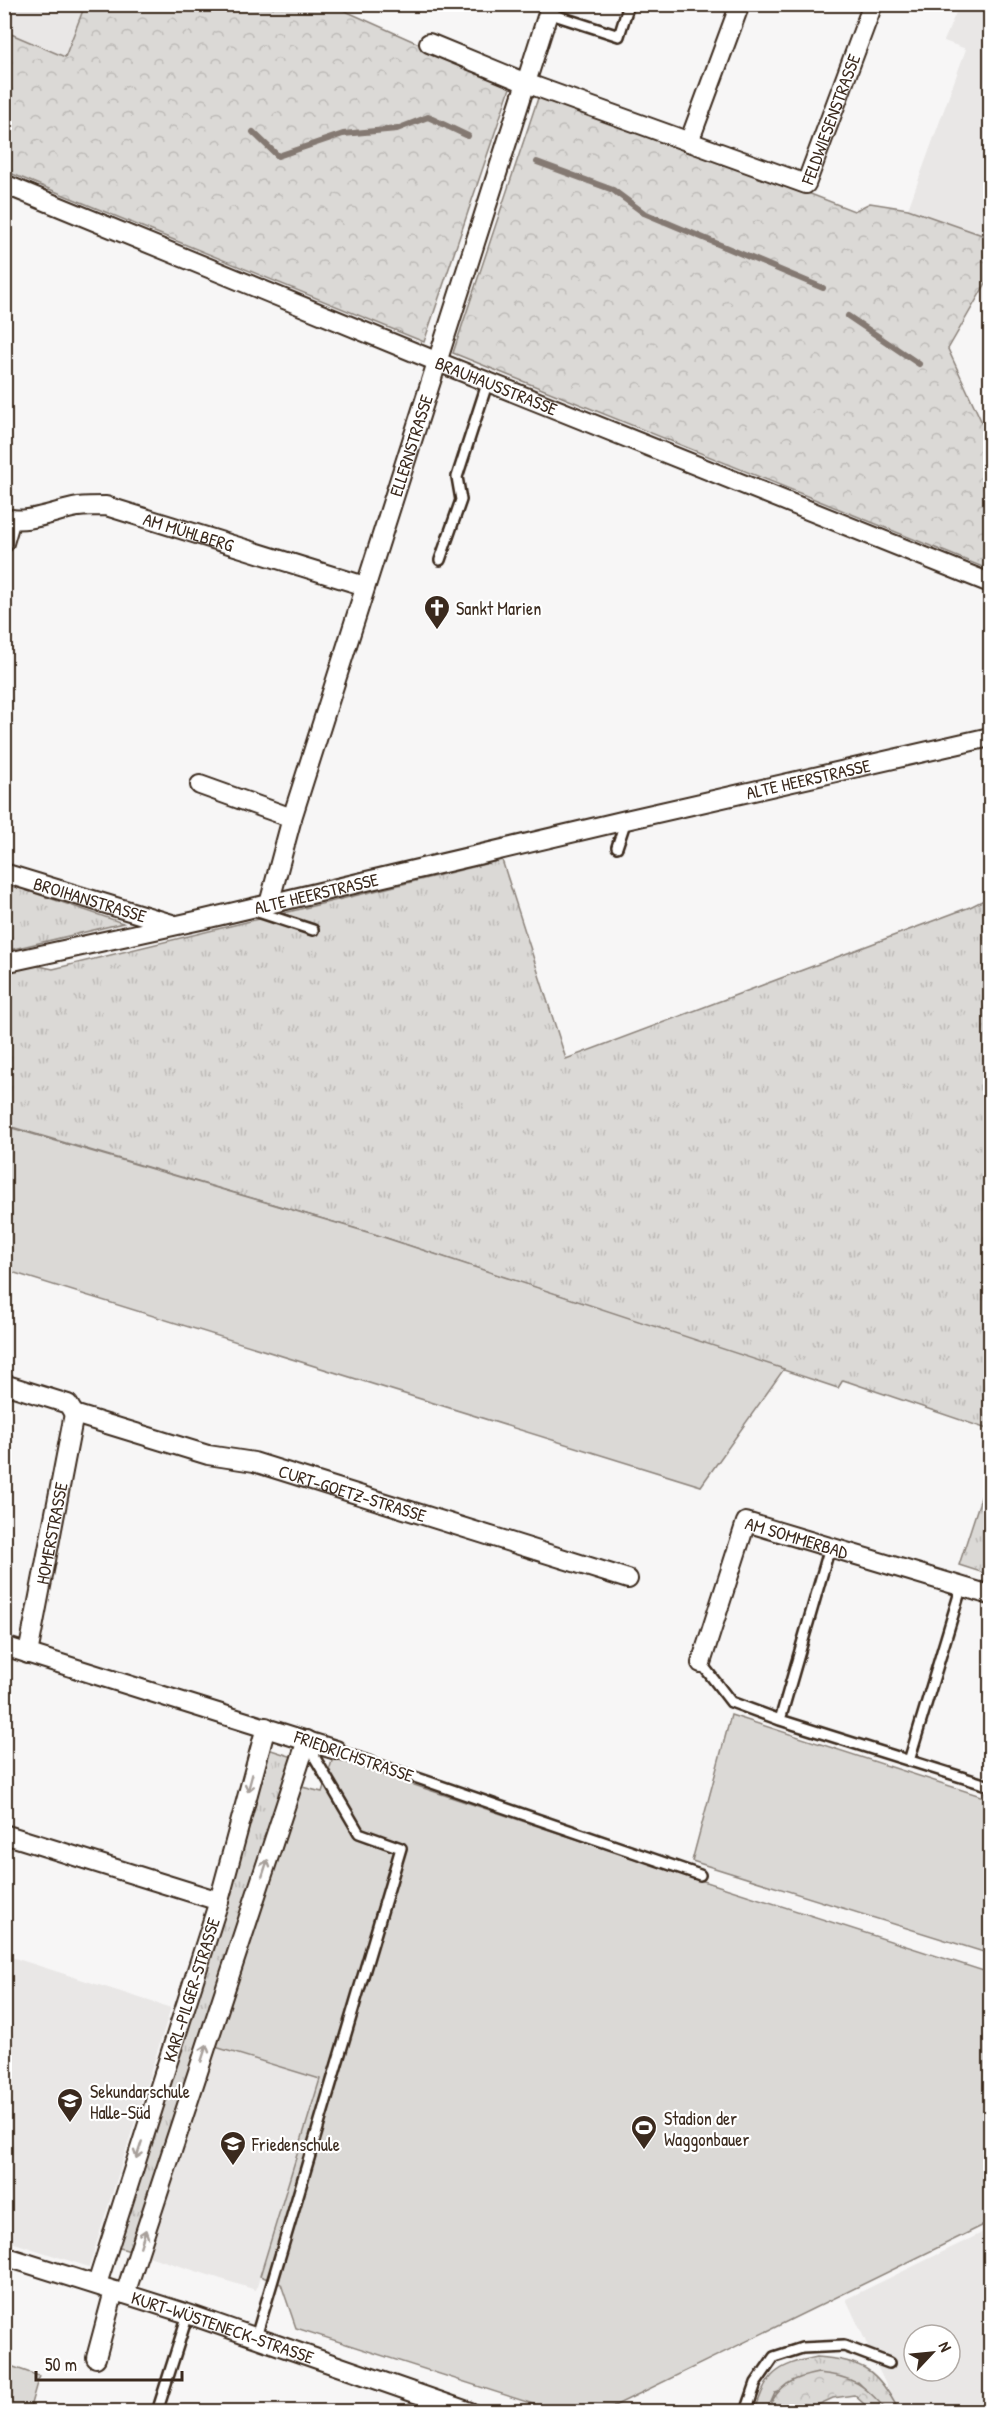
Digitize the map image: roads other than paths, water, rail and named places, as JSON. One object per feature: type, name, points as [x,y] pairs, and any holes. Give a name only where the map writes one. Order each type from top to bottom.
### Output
[{"type":"street","points":[[689,142],[740,4]]},
{"type":"street","name":"FELDWIESENSTRASSE","points":[[429,43],[526,83],[806,184],[873,4]]},
{"type":"street","name":"ELLERNSTRASSE","points":[[269,904],[292,818],[550,9]]},
{"type":"street","name":"BRAUHAUSSTRASSE","points":[[4,184],[438,362],[990,583]]},
{"type":"street","name":"AM MÜHLBERG","points":[[4,543],[8,519],[42,516],[79,507],[106,506],[365,586]]},
{"type":"street","name":"ALTE HEERSTRASSE","points":[[4,963],[248,909],[990,737]]},
{"type":"street","points":[[200,785],[292,818]]},
{"type":"street","name":"BROIHANSTRASSE","points":[[4,873],[175,925]]},
{"type":"street","name":"CURT-GOETZ-STRASSE","points":[[4,1384],[68,1404],[74,1413],[208,1455],[254,1462],[628,1579]]},
{"type":"street","name":"HOMERSTRASSE","points":[[28,1654],[74,1413]]},
{"type":"street","name":"AM SOMMERBAD","points":[[701,1663],[746,1522],[990,1595]]},
{"type":"street","name":"FRIEDRICHSTRASSE","points":[[4,1646],[336,1750]]},
{"type":"street","name":"KARL-PILGER-STRASSE","points":[[97,2284],[219,1901],[266,1727]]},
{"type":"street","name":"KARL-PILGER-STRASSE","points":[[96,2358],[310,1741]]},
{"type":"street","points":[[4,1834],[219,1901]]},
{"type":"street","name":"KURT-WÜSTENECK-STRASSE","points":[[4,2256],[97,2284],[255,2337],[438,2407],[470,2412]]},
{"type":"lane","points":[[550,9],[619,36],[629,4]]},
{"type":"lane","points":[[440,560],[461,500],[457,477],[488,381]]},
{"type":"lane","points":[[617,846],[626,820]]},
{"type":"lane","points":[[248,909],[313,930]]},
{"type":"lane","points":[[780,1719],[830,1547]]},
{"type":"lane","points":[[909,1761],[962,1585]]},
{"type":"lane","points":[[701,1663],[731,1702],[909,1761],[990,1785]]},
{"type":"lane","points":[[255,2337],[401,1848],[359,1833],[315,1758],[310,1741]]},
{"type":"lane","name":"FRIEDRICHSTRASSE","points":[[336,1750],[700,1875]]},
{"type":"lane","points":[[157,2412],[188,2314]]},
{"type":"lane","points":[[746,2412],[756,2383],[774,2357],[802,2348],[844,2346],[889,2363]]},
{"type":"waterway","points":[[253,132],[278,156],[343,134],[397,129],[428,117],[468,136]]},
{"type":"waterway","points":[[537,162],[613,190],[644,213],[823,288]]},
{"type":"waterway","points":[[848,316],[919,364]]},
{"type":"place","name":"Sankt Marien","points":[[437,631]]},
{"type":"place","name":"Sekundarschule Halle-Süd","points":[[70,2124]]},
{"type":"place","name":"Stadion der Waggonbauer","points":[[644,2151]]},
{"type":"place","name":"Friedenschule","points":[[233,2167]]}]
